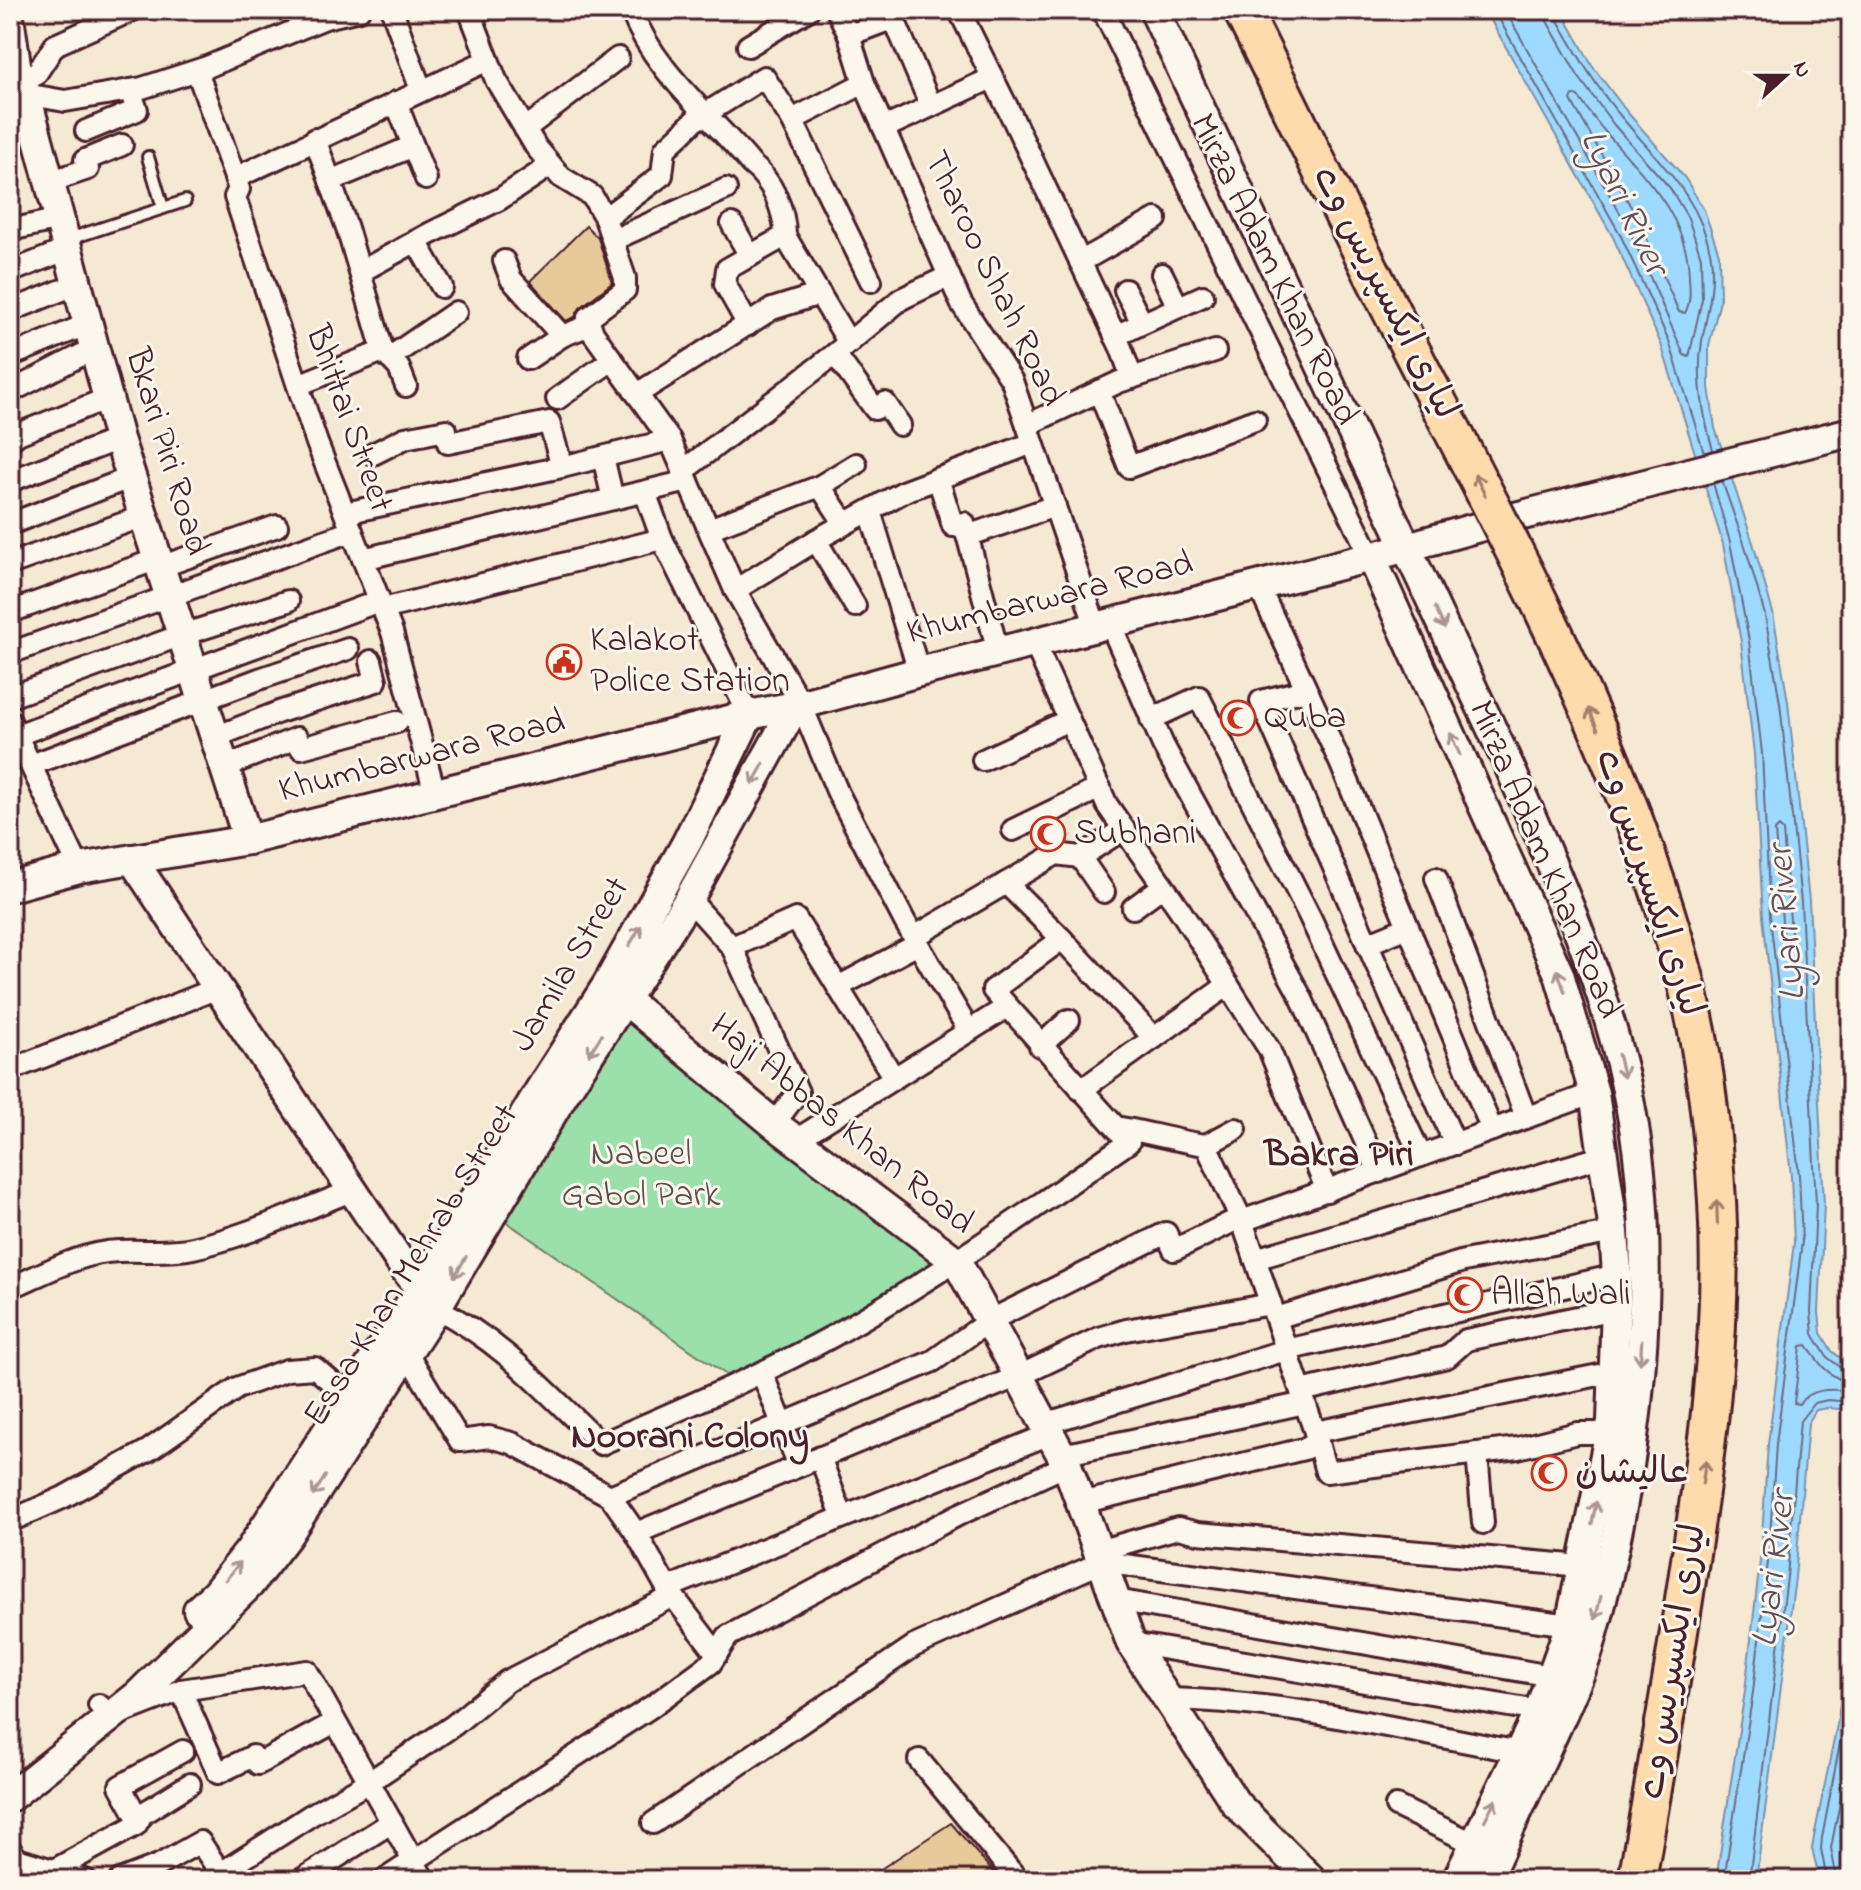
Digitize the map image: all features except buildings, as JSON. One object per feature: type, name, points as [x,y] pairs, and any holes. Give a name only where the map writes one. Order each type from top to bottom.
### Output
[{"type":"highway","name":"لیاری ایکسپریس وے","points":[[1242,10],[1576,679],[1652,868],[1690,998],[1703,1066],[1717,1200],[1718,1337],[1702,1488],[1663,1741],[1637,1880]]},
{"type":"main road","name":"Mirza Adam Khan Road","points":[[1154,10],[1408,547],[1558,877],[1591,964],[1627,1087],[1637,1151],[1644,1242],[1642,1351],[1631,1448],[1611,1556],[1588,1650],[1486,1880]]},
{"type":"main road","name":"Bkari Piri Road","points":[[19,89],[49,182],[119,439],[248,840]]},
{"type":"main road","name":"Khumbarwara Road","points":[[10,887],[79,868],[248,840],[798,705],[1851,432]]},
{"type":"main road","name":"Mirza Adam Khan Road","points":[[1371,557],[1559,974],[1594,1093],[1614,1232],[1617,1275],[1610,1433],[1570,1625],[1539,1711],[1457,1880]]},
{"type":"main road","name":"Essa Khan Mehrab Street","points":[[10,1773],[106,1711],[138,1695],[249,1585],[287,1536],[400,1340],[482,1209],[562,1097],[616,992],[689,899],[798,705]]},
{"type":"main road","name":"Jamila Street","points":[[616,992],[749,715]]},
{"type":"main road","points":[[132,859],[428,1299]]},
{"type":"main road","name":"Haji Abbas Khan Road","points":[[616,992],[785,1132],[957,1262],[1056,1445],[1081,1503],[1131,1643],[1236,1804],[1312,1880]]},
{"type":"main road","name":"Essa Khan Mehrab Street","points":[[10,1797],[106,1711],[216,1593],[250,1550],[349,1397],[400,1340]]},
{"type":"street","points":[[19,89],[36,74],[55,45],[133,10]]},
{"type":"street","points":[[19,89],[65,101],[168,82],[197,71],[297,18],[325,18],[359,10]]},
{"type":"street","points":[[392,10],[421,90]]},
{"type":"street","points":[[469,10],[496,80],[525,129],[561,177],[592,196],[605,218],[625,278],[625,290],[588,318],[590,325],[670,440],[735,590],[798,705],[838,793],[916,941],[969,1031]]},
{"type":"street","points":[[631,10],[645,43],[683,90],[763,173],[785,222],[785,236],[820,294],[842,348],[875,409],[885,403],[900,425]]},
{"type":"street","points":[[748,46],[808,10]]},
{"type":"street","name":"Tharoo Shah Road","points":[[837,10],[849,35],[864,83],[961,303],[1012,381],[1055,506],[1103,625],[1203,821],[1301,997],[1379,1172]]},
{"type":"street","points":[[959,10],[1115,336],[1132,378]]},
{"type":"street","name":"Mirza Adam Khan Road","points":[[1103,10],[1371,557]]},
{"type":"street","points":[[11,12],[19,89]]},
{"type":"street","points":[[849,35],[886,21],[896,24],[931,106]]},
{"type":"street","points":[[525,129],[618,58]]},
{"type":"street","points":[[235,178],[488,60]]},
{"type":"street","name":"Bhittai Street","points":[[197,71],[239,189],[235,197],[317,443],[392,632],[435,793]]},
{"type":"street","points":[[605,218],[662,175],[665,149],[706,113],[764,77],[792,120],[871,281]]},
{"type":"street","points":[[884,128],[992,78]]},
{"type":"street","points":[[792,120],[864,83]]},
{"type":"street","points":[[86,131],[137,110],[130,90]]},
{"type":"street","points":[[396,102],[426,179]]},
{"type":"street","points":[[315,139],[386,354],[399,368],[406,386]]},
{"type":"street","points":[[49,182],[88,169],[85,160],[122,145]]},
{"type":"street","points":[[330,181],[413,146]]},
{"type":"street","points":[[360,272],[500,199],[551,165]]},
{"type":"street","points":[[613,240],[726,189]]},
{"type":"street","points":[[1080,262],[1156,219]]},
{"type":"street","points":[[732,224],[750,256]]},
{"type":"street","points":[[10,230],[64,236]]},
{"type":"street","points":[[10,272],[64,236]]},
{"type":"street","points":[[748,325],[725,284],[727,269],[785,236]]},
{"type":"street","points":[[416,241],[442,287]]},
{"type":"street","points":[[504,261],[511,279],[562,336]]},
{"type":"street","points":[[1162,274],[1178,307]]},
{"type":"street","points":[[363,559],[645,492],[686,476],[901,299],[949,276]]},
{"type":"street","points":[[10,311],[77,284]]},
{"type":"street","points":[[1125,290],[1142,323]]},
{"type":"street","points":[[637,394],[772,309],[820,294]]},
{"type":"street","points":[[1115,336],[1203,296]]},
{"type":"street","points":[[298,385],[386,354],[456,312]]},
{"type":"street","points":[[528,359],[562,336],[590,325]]},
{"type":"street","points":[[10,356],[91,336]]},
{"type":"street","points":[[10,392],[91,336]]},
{"type":"street","points":[[735,590],[816,540],[905,491],[1030,434],[1099,391],[1215,351]]},
{"type":"street","points":[[557,399],[612,360]]},
{"type":"street","points":[[1099,391],[1129,467],[1255,420]]},
{"type":"street","points":[[10,440],[108,398]]},
{"type":"street","points":[[373,454],[405,438],[446,430],[448,443],[549,422],[562,467]]},
{"type":"street","points":[[10,481],[119,439]]},
{"type":"street","points":[[10,653],[170,596],[348,522],[670,440]]},
{"type":"street","points":[[603,457],[613,499]]},
{"type":"street","points":[[709,529],[820,486],[856,464]]},
{"type":"street","points":[[10,524],[132,477]]},
{"type":"street","points":[[938,478],[953,526],[964,523],[998,652]]},
{"type":"street","points":[[820,486],[845,524]]},
{"type":"street","points":[[645,492],[662,539],[749,715]]},
{"type":"street","points":[[967,536],[1055,506]]},
{"type":"street","points":[[870,511],[919,672]]},
{"type":"street","points":[[10,564],[144,516]]},
{"type":"street","points":[[10,612],[277,526]]},
{"type":"street","points":[[79,868],[13,728],[194,671],[381,605],[662,539]]},
{"type":"street","points":[[816,540],[855,606]]},
{"type":"street","points":[[1258,585],[1340,762],[1492,1130]]},
{"type":"street","points":[[10,697],[182,635],[288,601]]},
{"type":"street","points":[[1034,642],[1107,805],[1269,1049],[1327,1191]]},
{"type":"street","points":[[31,765],[259,679],[348,649]]},
{"type":"street","points":[[215,737],[279,712],[376,681],[371,661]]},
{"type":"street","points":[[1306,690],[1261,701],[1455,1144]]},
{"type":"street","points":[[1151,719],[1199,697],[1310,917],[1421,1156]]},
{"type":"street","points":[[983,760],[1069,720]]},
{"type":"street","points":[[224,767],[297,738],[301,748],[397,722]]},
{"type":"street","points":[[1013,830],[1100,788]]},
{"type":"street","points":[[838,987],[1056,854],[1080,857],[1124,829]]},
{"type":"street","points":[[1080,857],[1104,892]]},
{"type":"street","points":[[1436,878],[1526,1117]]},
{"type":"street","points":[[1006,883],[1154,1038]]},
{"type":"street","points":[[1133,908],[1163,886]]},
{"type":"street","points":[[689,899],[732,947],[798,1092],[785,1132]]},
{"type":"street","points":[[732,947],[796,919],[894,1078]]},
{"type":"street","points":[[1367,944],[1408,927]]},
{"type":"street","points":[[428,1299],[494,1343],[601,1444],[762,1373],[833,1335],[957,1262],[1129,1142],[993,990],[1062,939]]},
{"type":"street","points":[[1081,1090],[1228,985]]},
{"type":"street","points":[[10,1070],[218,988]]},
{"type":"street","points":[[785,1132],[894,1078],[1007,1007]]},
{"type":"street","points":[[1040,1046],[1069,1020]]},
{"type":"street","points":[[610,1496],[933,1361],[989,1321],[1166,1233],[1174,1250],[1241,1220],[1594,1093]]},
{"type":"street","points":[[1116,1127],[1206,1145],[1236,1129]]},
{"type":"street","points":[[1206,1145],[1241,1220],[1326,1472],[1518,1448],[1577,1433],[1610,1433]]},
{"type":"street","points":[[1255,1259],[1604,1156]]},
{"type":"street","points":[[10,1288],[91,1255],[192,1248],[354,1190]]},
{"type":"street","points":[[636,1533],[1019,1376],[1099,1338],[1126,1330],[1273,1311],[1464,1261],[1614,1232]]},
{"type":"street","points":[[120,1880],[159,1865],[200,1842],[223,1877],[311,1815],[369,1782],[454,1725],[516,1675],[670,1592],[842,1516],[1056,1445],[1286,1350],[1617,1275]]},
{"type":"street","points":[[384,1880],[651,1707],[711,1663],[728,1636],[958,1515],[1056,1445],[1303,1397],[1447,1357],[1466,1340],[1616,1309]]},
{"type":"street","points":[[400,1340],[460,1441],[489,1437],[512,1443],[610,1496],[636,1533],[670,1592],[717,1654]]},
{"type":"street","points":[[10,1521],[62,1498],[149,1450],[237,1388],[287,1370],[315,1368],[349,1397]]},
{"type":"street","points":[[1081,1503],[1304,1449],[1316,1437],[1614,1372]]},
{"type":"street","points":[[762,1373],[799,1466]]},
{"type":"street","points":[[1477,1453],[1483,1523]]},
{"type":"street","points":[[820,1457],[842,1516]]},
{"type":"street","points":[[653,1823],[914,1646],[1100,1556],[1178,1528],[1198,1533],[1583,1566]]},
{"type":"street","points":[[1100,1556],[1570,1625]]},
{"type":"street","points":[[1116,1600],[1551,1676]]},
{"type":"street","points":[[1131,1643],[1539,1711]]},
{"type":"street","points":[[106,1711],[181,1690],[307,1671],[424,1880]]},
{"type":"street","points":[[181,1690],[218,1773],[253,1756],[258,1764],[335,1722]]},
{"type":"street","points":[[1169,1699],[1270,1706],[1520,1752]]},
{"type":"street","points":[[139,1820],[120,1786],[183,1751]]},
{"type":"street","points":[[919,1760],[1018,1880]]},
{"type":"street","points":[[54,1870],[136,1825],[142,1814],[190,1784]]},
{"type":"street","points":[[1396,1806],[1473,1843]]},
{"type":"street","points":[[301,1880],[392,1822]]},
{"type":"street","points":[[10,1849],[17,1859],[85,1880]]},
{"type":"lane","points":[[148,157],[163,208]]},
{"type":"lane","points":[[64,236],[185,201]]},
{"type":"green space","name":"Nabeel Gabol Park","points":[[603,1004],[957,1262],[738,1383],[482,1205]]},
{"type":"water","name":"Lyari River","points":[[1485,10],[1561,10],[1593,67],[1628,113],[1685,178],[1704,210],[1719,254],[1720,301],[1709,345],[1709,387],[1715,428],[1773,613],[1788,702],[1809,901],[1824,1204],[1819,1312],[1821,1333],[1832,1351],[1851,1366],[1851,1410],[1816,1410],[1808,1423],[1795,1578],[1756,1880],[1716,1880],[1745,1691],[1761,1552],[1768,1444],[1794,1243],[1791,1176],[1763,916],[1754,754],[1741,642],[1723,544],[1661,344],[1613,237]]},
{"type":"water","points":[[1851,1632],[1851,1880],[1820,1880],[1812,1849],[1837,1725]]},
{"type":"place","name":"Kalakot Police Station","points":[[564,662]]},
{"type":"place","name":"Quba","points":[[1238,718]]},
{"type":"place","name":"Subhani","points":[[1048,834]]},
{"type":"place","name":"Allah Wali","points":[[1465,1295]]},
{"type":"place","name":"عالیشان","points":[[1549,1473]]},
{"type":"district","name":"Bakra Piri","points":[[1339,1156]]},
{"type":"district","name":"Noorani Colony","points":[[690,1438]]}]
